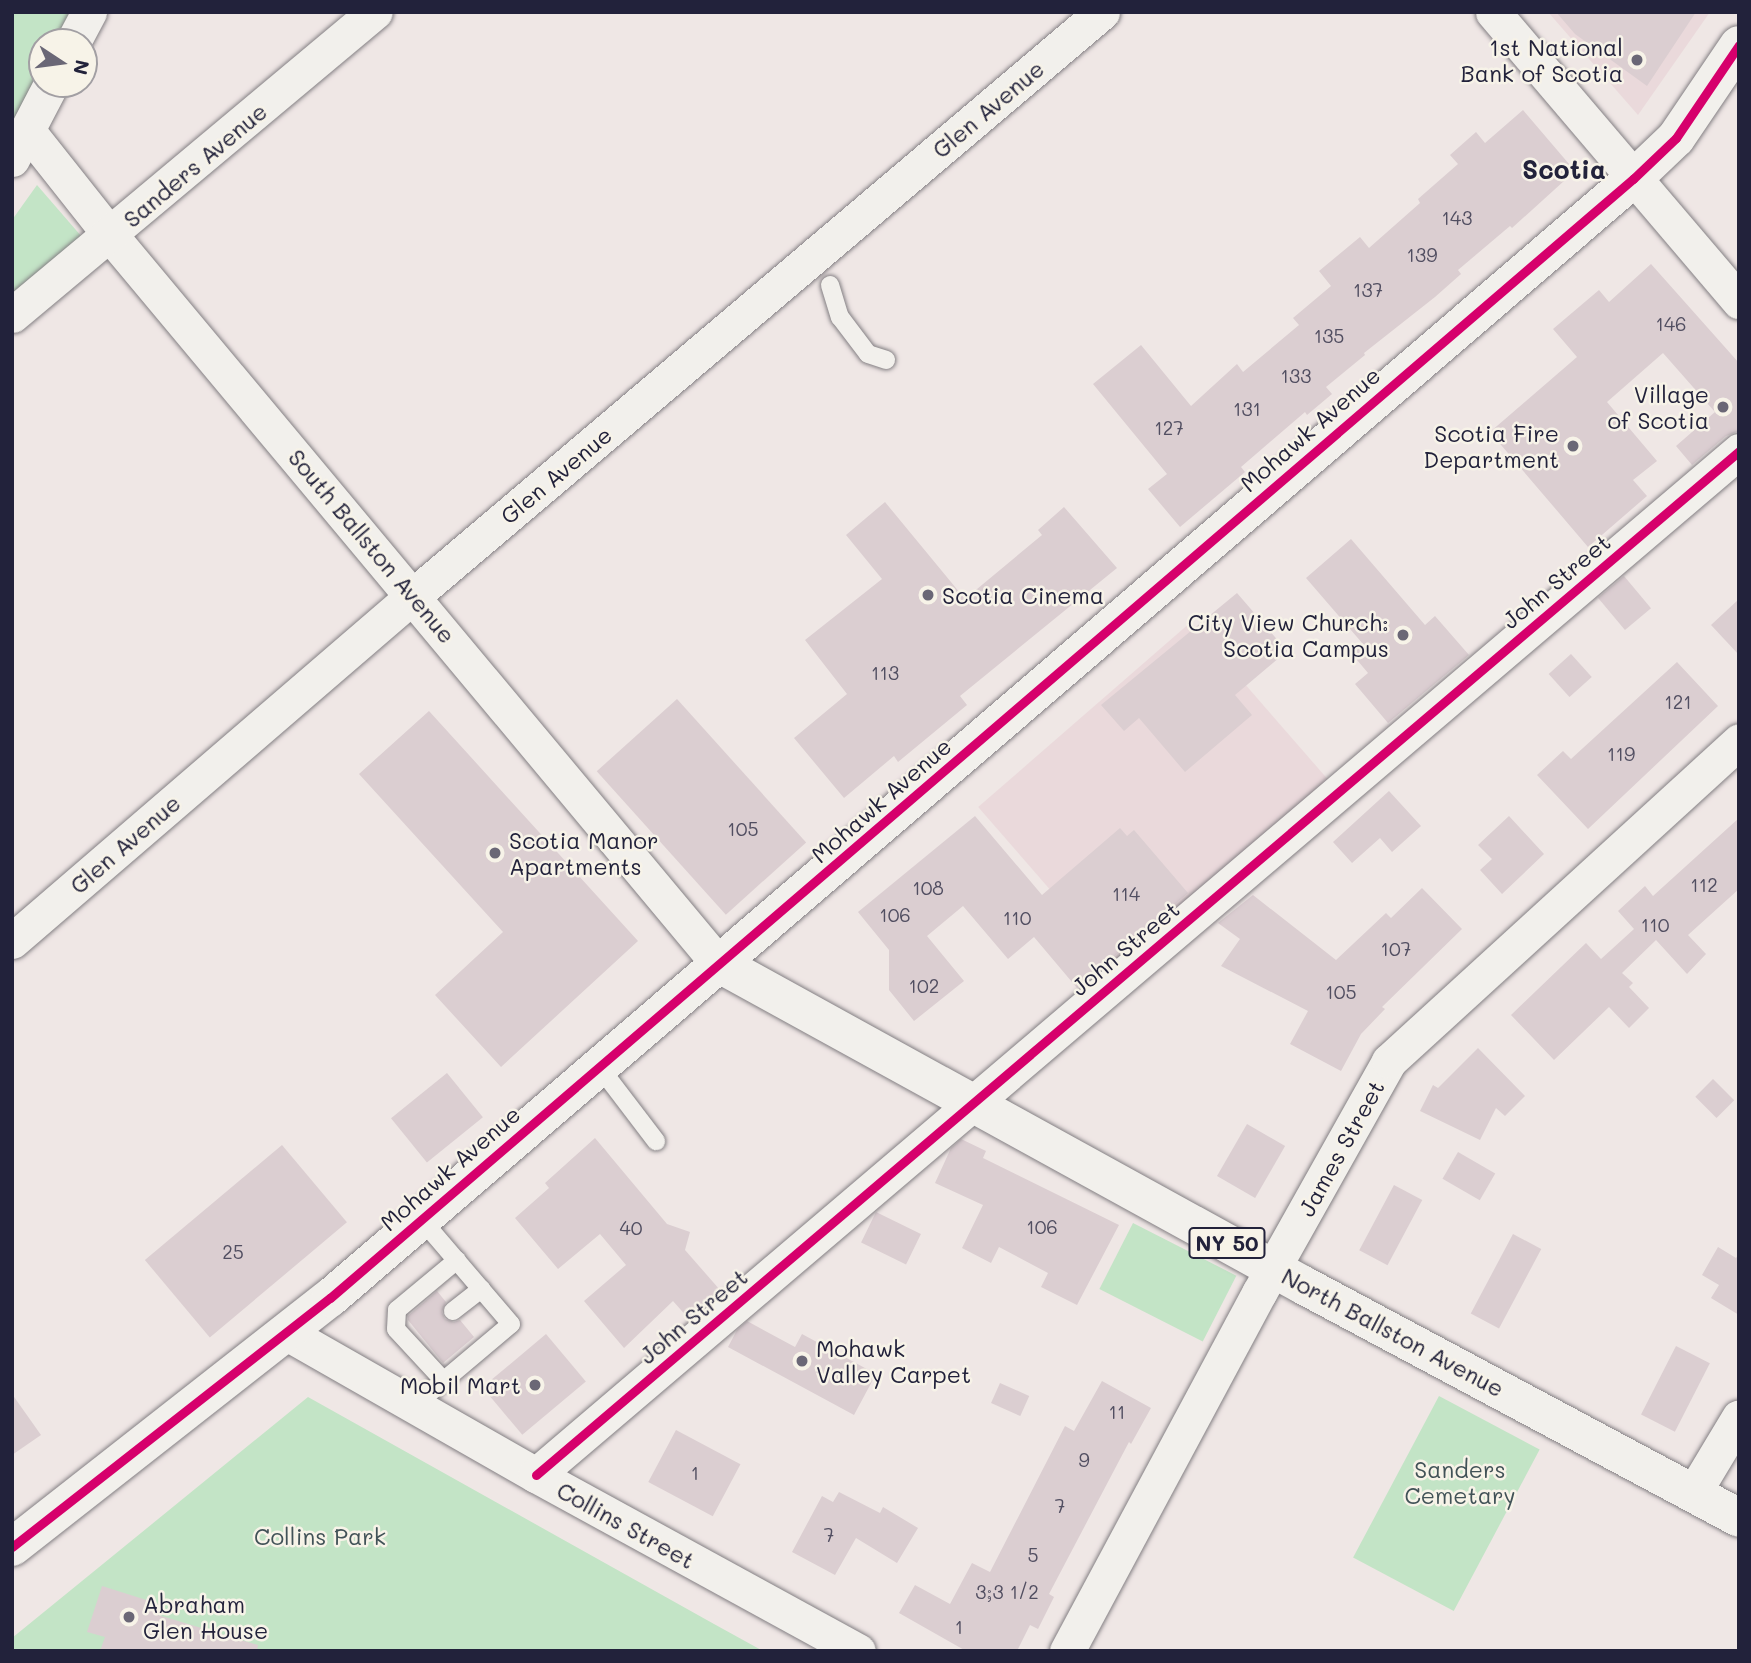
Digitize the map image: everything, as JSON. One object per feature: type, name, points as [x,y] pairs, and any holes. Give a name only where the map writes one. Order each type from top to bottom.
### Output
[{"type":"main road","name":"Mohawk Avenue","points":[[12,1547],[287,1333],[1633,179],[1676,138],[1739,45]]},
{"type":"main road","name":"North Ballston Avenue","points":[[718,962],[1273,1268],[1739,1518]]},
{"type":"street","points":[[80,28],[89,12]]},
{"type":"street","name":"Sanders Avenue","points":[[12,315],[111,236],[375,12]]},
{"type":"street","name":"Glen Avenue","points":[[12,941],[414,595],[1102,12]]},
{"type":"street","points":[[1493,12],[1739,301]]},
{"type":"street","points":[[20,145],[44,98]]},
{"type":"street","name":"South Ballston Avenue","points":[[20,145],[111,236],[414,595],[718,962]]},
{"type":"street","name":"John Street","points":[[536,1475],[1739,451]]},
{"type":"street","name":"James Street","points":[[1067,1651],[1273,1268],[1389,1061],[1739,741]]},
{"type":"street","name":"Collins Street","points":[[287,1333],[416,1404],[536,1475],[858,1651]]},
{"type":"street","points":[[1694,1492],[1739,1417]]},
{"type":"lane","points":[[830,285],[839,317],[868,354],[886,360]]},
{"type":"lane","points":[[598,1065],[656,1141]]},
{"type":"lane","points":[[416,1404],[512,1324],[421,1219]]},
{"type":"lane","points":[[443,1380],[416,1341],[396,1329],[397,1310],[457,1260]]},
{"type":"lane","points":[[453,1311],[481,1289]]},
{"type":"shaded area","name":"1st National Bank of Scotia","points":[[1548,12],[1710,12],[1638,115]]},
{"type":"shaded area","points":[[1191,622],[1333,786],[1121,971],[978,807]]},
{"type":"green space","points":[[12,12],[72,12],[64,28],[28,28],[28,97],[12,128]]},
{"type":"green space","points":[[37,185],[82,237],[12,295],[12,220]]},
{"type":"green space","points":[[1133,1223],[1236,1276],[1203,1342],[1099,1289]]},
{"type":"green space","name":"Sanders Cemetary","points":[[1439,1396],[1540,1450],[1454,1611],[1353,1558]]},
{"type":"green space","name":"Collins Park","points":[[308,1397],[763,1651],[12,1651],[12,1638]]},
{"type":"building","name":"1st National Bank of Scotia","points":[[1556,12],[1696,12],[1647,86],[1575,34]]},
{"type":"building","points":[[1523,110],[1575,171],[1512,228],[1510,226],[1458,270],[1461,274],[1435,297],[1326,387],[1332,394],[1307,415],[1305,412],[1241,467],[1245,472],[1180,527],[1148,489],[1167,474],[1093,384],[1141,345],[1191,406],[1237,364],[1243,372],[1299,325],[1293,318],[1331,286],[1319,271],[1360,237],[1369,248],[1420,203],[1418,199],[1458,164],[1450,155],[1476,132],[1485,143]]},
{"type":"building","points":[[1651,264],[1739,363],[1739,431],[1726,436],[1692,465],[1676,446],[1715,412],[1663,353],[1607,402],[1657,461],[1633,480],[1647,496],[1588,547],[1490,432],[1577,357],[1553,329],[1599,290],[1609,302]]},
{"type":"building","points":[[885,502],[965,599],[1042,535],[1038,530],[1064,507],[1117,568],[960,696],[967,705],[898,762],[894,756],[844,798],[794,738],[847,694],[805,640],[882,579],[846,535]]},
{"type":"building","name":"City View Church: Scotia Campus","points":[[1351,539],[1425,625],[1435,616],[1469,655],[1388,723],[1355,684],[1368,673],[1352,654],[1363,644],[1306,578]]},
{"type":"building","points":[[1624,576],[1651,608],[1625,630],[1598,598]]},
{"type":"building","points":[[1237,593],[1287,651],[1235,695],[1252,715],[1185,772],[1139,718],[1124,731],[1101,705]]},
{"type":"building","points":[[1739,599],[1739,655],[1711,625]]},
{"type":"building","points":[[1571,654],[1592,677],[1569,697],[1549,674]]},
{"type":"building","points":[[1677,662],[1718,706],[1588,829],[1537,775],[1563,751],[1571,759]]},
{"type":"building","points":[[677,699],[806,842],[726,915],[597,771]]},
{"type":"building","name":"Scotia Manor Apartments","points":[[429,711],[638,941],[501,1067],[435,995],[503,932],[359,774]]},
{"type":"building","points":[[1389,791],[1421,826],[1392,852],[1380,838],[1352,863],[1333,842]]},
{"type":"building","points":[[975,816],[1042,895],[1120,828],[1127,836],[1134,830],[1188,893],[1077,988],[1034,937],[1008,959],[963,906],[927,936],[964,981],[914,1021],[889,990],[889,950],[858,912]]},
{"type":"building","points":[[1509,816],[1544,854],[1502,894],[1480,870],[1492,859],[1478,845]]},
{"type":"building","points":[[1739,818],[1739,889],[1688,935],[1706,954],[1687,974],[1656,940],[1622,973],[1633,983],[1629,987],[1649,1008],[1629,1028],[1609,1007],[1554,1060],[1511,1015],[1586,943],[1601,959],[1634,929],[1618,911],[1645,886],[1653,896]]},
{"type":"building","points":[[1422,888],[1462,929],[1382,1007],[1385,1009],[1361,1034],[1341,1071],[1290,1044],[1308,1011],[1221,966],[1240,939],[1218,923],[1253,895],[1336,960],[1386,913],[1391,918]]},
{"type":"building","points":[[1478,1048],[1525,1096],[1505,1116],[1496,1108],[1480,1140],[1420,1111],[1433,1085],[1438,1088]]},
{"type":"building","points":[[447,1073],[483,1117],[427,1163],[391,1118]]},
{"type":"building","points":[[1713,1079],[1734,1100],[1717,1118],[1695,1097]]},
{"type":"building","points":[[1247,1124],[1285,1146],[1255,1198],[1217,1176]]},
{"type":"building","points":[[595,1138],[667,1224],[690,1232],[685,1250],[720,1290],[688,1318],[673,1301],[624,1348],[584,1301],[626,1265],[600,1234],[558,1269],[515,1218],[549,1188],[545,1183]]},
{"type":"building","points":[[961,1139],[986,1151],[983,1158],[1119,1225],[1077,1305],[1041,1287],[1048,1273],[999,1247],[991,1263],[962,1248],[983,1205],[935,1183],[951,1148]]},
{"type":"building","points":[[282,1145],[347,1222],[210,1337],[145,1260]]},
{"type":"building","points":[[1458,1152],[1495,1174],[1480,1200],[1442,1179]]},
{"type":"building","points":[[1394,1185],[1422,1200],[1388,1265],[1359,1250]]},
{"type":"building","points":[[876,1212],[921,1234],[906,1264],[861,1243]]},
{"type":"building","points":[[1513,1234],[1541,1249],[1499,1328],[1471,1313]]},
{"type":"building","points":[[1718,1247],[1736,1258],[1739,1254],[1739,1315],[1711,1298],[1719,1285],[1702,1275]]},
{"type":"building","points":[[437,1291],[446,1302],[442,1312],[445,1319],[454,1322],[460,1320],[474,1337],[443,1363],[408,1320],[408,1316]]},
{"type":"building","name":"Mohawk Valley Carpet","points":[[747,1321],[795,1347],[802,1334],[876,1374],[854,1415],[728,1347],[737,1330]]},
{"type":"building","name":"Mobil Mart","points":[[546,1334],[586,1381],[522,1435],[482,1387]]},
{"type":"building","points":[[1676,1346],[1710,1363],[1675,1432],[1641,1415]]},
{"type":"building","points":[[1102,1381],[1151,1408],[1131,1444],[1129,1442],[1049,1594],[1054,1597],[1038,1629],[1030,1625],[1017,1651],[966,1651],[899,1613],[915,1585],[950,1604],[972,1563],[990,1572],[1065,1426],[1074,1431]]},
{"type":"building","points":[[1000,1383],[1029,1396],[1020,1416],[991,1403]]},
{"type":"building","points":[[12,1394],[41,1435],[12,1455]]},
{"type":"building","points":[[676,1430],[740,1464],[713,1516],[648,1482]]},
{"type":"building","points":[[839,1492],[880,1513],[883,1507],[918,1528],[897,1563],[856,1538],[835,1575],[792,1552],[822,1496],[833,1502]]},
{"type":"building","name":"Abraham Glen House","points":[[102,1586],[159,1604],[155,1614],[258,1645],[257,1651],[100,1651],[105,1637],[87,1632]]},
{"type":"cycle path","points":[[12,1547],[330,1298],[1633,179],[1676,138],[1739,45]]},
{"type":"cycle path","points":[[536,1475],[1739,451]]},
{"type":"place","name":"1st National Bank of Scotia","points":[[1637,60]]},
{"type":"place","name":"Village of Scotia","points":[[1723,407]]},
{"type":"place","name":"Scotia Fire Department","points":[[1573,446]]},
{"type":"place","name":"Scotia Cinema","points":[[928,595]]},
{"type":"place","name":"City View Church: Scotia Campus","points":[[1403,635]]},
{"type":"place","name":"Scotia Manor Apartments","points":[[495,853]]},
{"type":"place","name":"Mohawk Valley Carpet","points":[[802,1361]]},
{"type":"place","name":"Mobil Mart","points":[[535,1385]]},
{"type":"place","name":"Abraham Glen House","points":[[129,1617]]},
{"type":"district","name":"Scotia","points":[[1564,170]]}]
